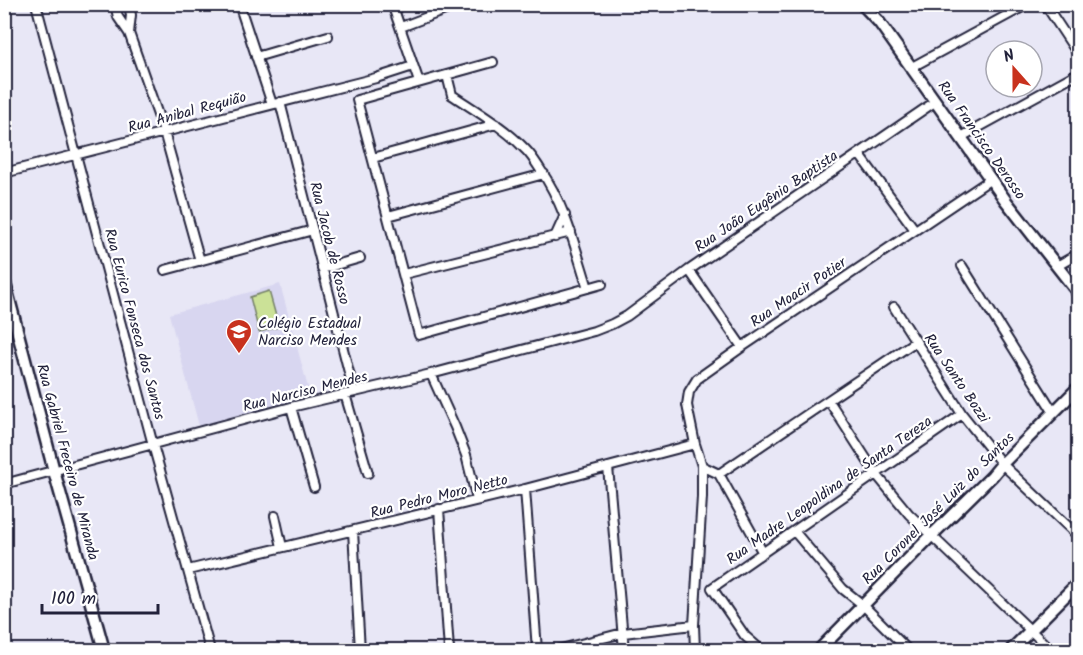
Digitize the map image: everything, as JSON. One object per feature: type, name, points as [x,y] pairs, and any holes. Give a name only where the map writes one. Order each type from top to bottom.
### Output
[{"type":"street","name":"Rua Eurico Fonseca dos Santos","points":[[36,4],[210,651]]},
{"type":"street","points":[[115,4],[118,17],[129,33],[164,132],[200,261]]},
{"type":"street","points":[[129,4],[131,15],[129,33]]},
{"type":"street","name":"Rua Jacob de Rosso","points":[[238,4],[256,57],[276,103],[313,230],[368,473]]},
{"type":"street","points":[[392,4],[418,82]]},
{"type":"street","points":[[401,27],[461,4]]},
{"type":"street","name":"Rua Francisco Derosso","points":[[862,4],[879,22],[991,178],[1078,293]]},
{"type":"street","points":[[912,67],[1028,4]]},
{"type":"street","points":[[1045,4],[1078,54]]},
{"type":"street","points":[[256,57],[328,36]]},
{"type":"street","points":[[357,100],[493,62]]},
{"type":"street","name":"Rua Anibal Requião","points":[[4,172],[376,78],[413,66]]},
{"type":"street","points":[[961,136],[1078,73]]},
{"type":"street","points":[[386,75],[390,90]]},
{"type":"street","points":[[447,75],[452,95],[496,124],[528,152],[544,174],[562,206],[588,288]]},
{"type":"street","points":[[351,83],[419,335],[602,284]]},
{"type":"street","name":"Rua João Eugênio Baptista","points":[[612,324],[627,316],[689,270],[936,101]]},
{"type":"street","points":[[477,129],[479,113]]},
{"type":"street","points":[[373,158],[496,124]]},
{"type":"street","points":[[859,154],[915,230]]},
{"type":"street","points":[[388,216],[544,174]]},
{"type":"street","name":"Rua Moacir Potier","points":[[694,651],[702,465],[687,405],[689,393],[697,379],[991,178]]},
{"type":"street","points":[[555,237],[565,215]]},
{"type":"street","points":[[165,270],[313,230]]},
{"type":"street","points":[[404,274],[571,232]]},
{"type":"street","points":[[1057,266],[1078,254]]},
{"type":"street","points":[[322,269],[360,258]]},
{"type":"street","points":[[962,266],[1054,413]]},
{"type":"street","points":[[689,270],[741,347]]},
{"type":"street","name":"Rua Gabriel Freceiro de Miranda","points":[[4,280],[104,651]]},
{"type":"street","name":"Rua Santo Bozzi","points":[[894,307],[962,414],[1002,465],[1078,536]]},
{"type":"street","name":"Rua Narciso Mendes","points":[[4,484],[291,407],[431,374],[594,331],[612,324]]},
{"type":"street","points":[[719,474],[916,341]]},
{"type":"street","points":[[431,374],[466,454],[477,500]]},
{"type":"street","name":"Rua Coronel José Luiz do Santos","points":[[819,651],[1078,388]]},
{"type":"street","points":[[829,401],[876,474],[909,513],[1051,651]]},
{"type":"street","points":[[291,407],[314,487]]},
{"type":"street","name":"Rua Madre Leopoldina de Santa Tereza","points":[[761,651],[745,636],[712,588],[962,414]]},
{"type":"street","name":"Rua Pedro Moro Netto","points":[[188,570],[525,489],[695,444]]},
{"type":"street","points":[[702,465],[719,474],[763,552]]},
{"type":"street","points":[[608,467],[624,651]]},
{"type":"street","points":[[525,489],[537,651]]},
{"type":"street","points":[[440,509],[449,651]]},
{"type":"street","points":[[275,516],[282,547]]},
{"type":"street","points":[[353,531],[360,651]]},
{"type":"street","points":[[794,531],[843,589],[863,605],[908,651]]},
{"type":"street","points":[[1011,651],[1078,583]]},
{"type":"street","points":[[558,651],[622,633],[694,625]]},
{"type":"shaded area","name":"Colégio Estadual Narciso Mendes","points":[[280,284],[310,395],[199,426],[169,314]]},
{"type":"green space","points":[[269,291],[279,327],[259,332],[250,297]]},
{"type":"place","name":"Colégio Estadual Narciso Mendes","points":[[239,355]]}]
